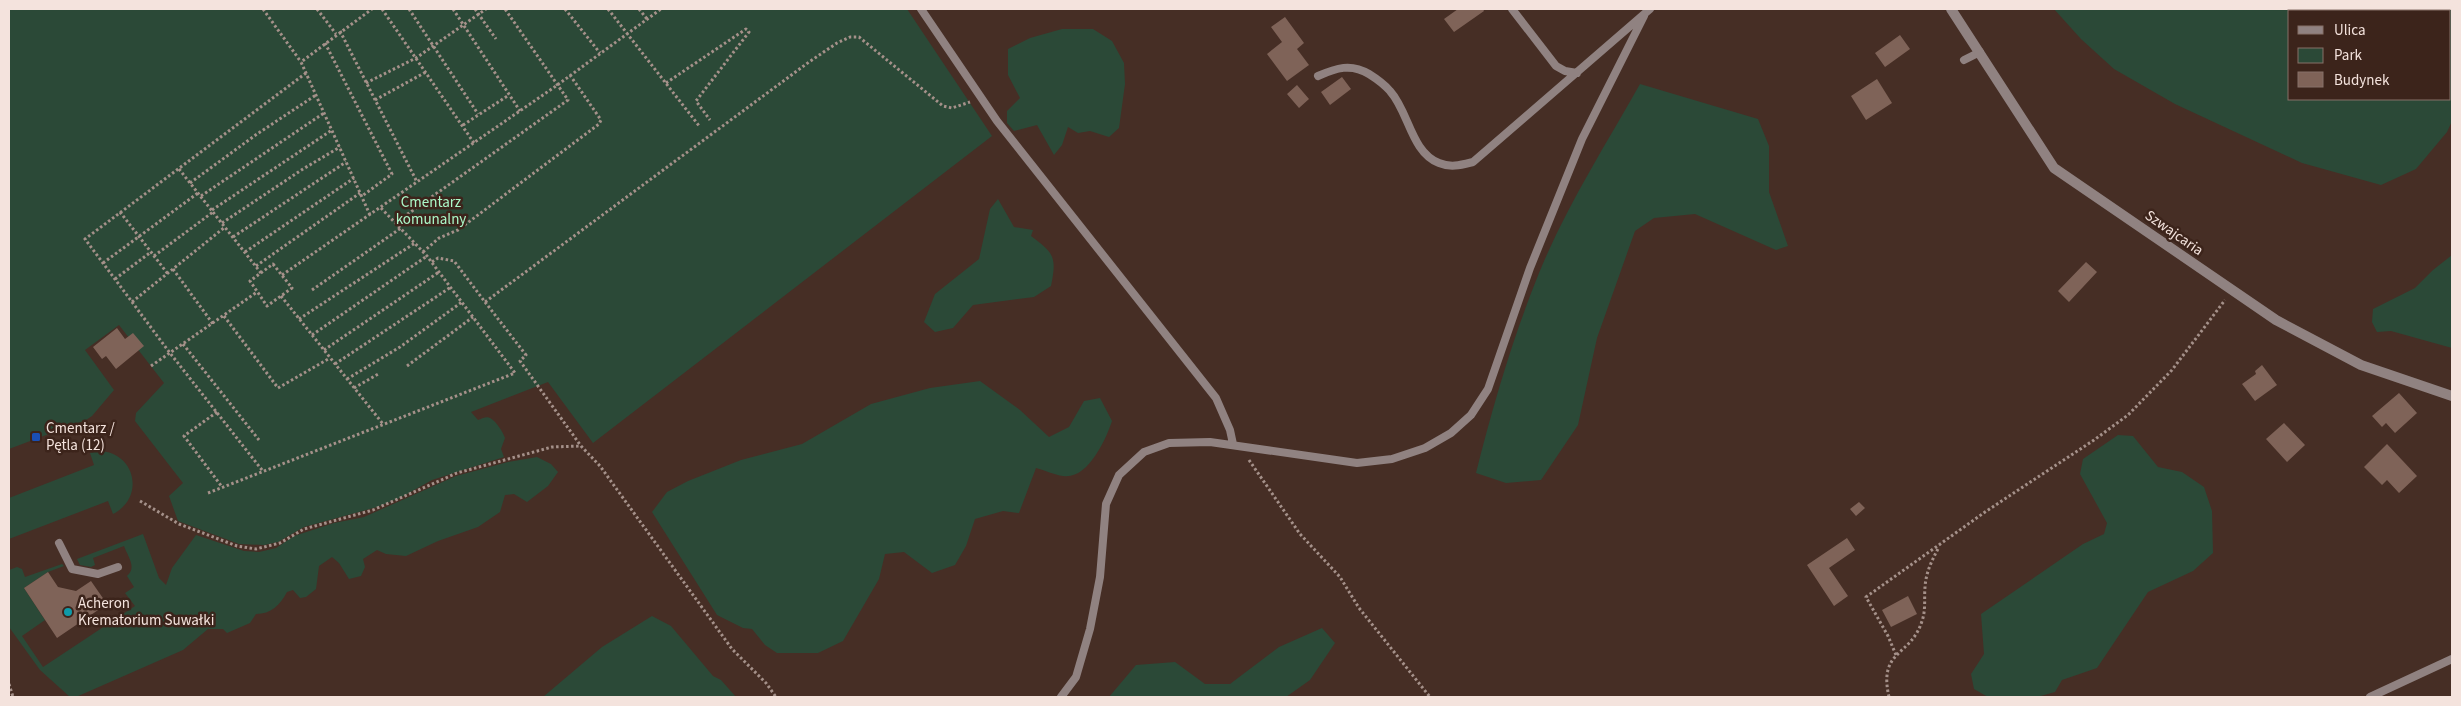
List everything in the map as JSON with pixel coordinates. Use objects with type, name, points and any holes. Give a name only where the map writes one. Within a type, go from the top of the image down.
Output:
[{"type":"street","name":"Szwajcaria","points":[[1951,9],[2054,168],[2232,292],[2292,330],[2361,365],[2452,396]]},
{"type":"lane","points":[[921,9],[981,98],[1216,398],[1230,430],[1233,444]]},
{"type":"lane","points":[[1512,9],[1556,66],[1565,71],[1577,73]]},
{"type":"lane","points":[[1639,9],[1644,16]]},
{"type":"lane","points":[[1318,76],[1336,68],[1352,67],[1376,78],[1391,92],[1425,153],[1439,163],[1454,167],[1473,162],[1650,9]]},
{"type":"lane","points":[[1061,697],[1076,677],[1090,629],[1100,577],[1106,504],[1119,475],[1144,452],[1170,443],[1210,442],[1357,463],[1392,460],[1425,448],[1451,433],[1470,415],[1488,389],[1530,268],[1582,139],[1644,16]]},
{"type":"lane","points":[[1964,60],[1980,52]]},
{"type":"lane","points":[[59,543],[72,569],[98,574],[118,567]]},
{"type":"lane","points":[[2370,697],[2452,659]]},
{"type":"path","points":[[263,9],[301,62],[370,214]]},
{"type":"path","points":[[317,9],[336,34]]},
{"type":"path","points":[[301,62],[340,31],[372,9]]},
{"type":"path","points":[[382,9],[474,142]]},
{"type":"path","points":[[409,9],[478,114]]},
{"type":"path","points":[[453,9],[520,111]]},
{"type":"path","points":[[475,9],[496,39]]},
{"type":"path","points":[[366,83],[416,58],[486,9]]},
{"type":"path","points":[[395,223],[568,100],[556,86],[505,9]]},
{"type":"path","points":[[564,9],[600,53]]},
{"type":"path","points":[[608,9],[700,127]]},
{"type":"path","points":[[639,9],[647,19]]},
{"type":"path","points":[[282,275],[556,86],[661,9]]},
{"type":"path","points":[[666,83],[746,29],[749,32],[696,101],[710,120]]},
{"type":"path","points":[[340,31],[417,182]]},
{"type":"path","points":[[485,302],[837,42],[850,37],[859,37],[944,106],[952,108],[981,98]]},
{"type":"path","points":[[256,266],[392,174],[325,43]]},
{"type":"path","points":[[375,100],[426,72]]},
{"type":"path","points":[[262,470],[170,353],[85,239],[306,73]]},
{"type":"path","points":[[423,252],[439,238],[458,230],[599,124],[601,120],[570,76]]},
{"type":"path","points":[[462,125],[509,95]]},
{"type":"path","points":[[190,183],[257,134],[316,96]]},
{"type":"path","points":[[103,263],[199,194],[324,113]]},
{"type":"path","points":[[154,256],[213,211],[332,130]]},
{"type":"path","points":[[132,302],[168,274],[224,225],[302,169],[340,147]]},
{"type":"path","points":[[233,237],[346,162]]},
{"type":"path","points":[[179,169],[261,272]]},
{"type":"path","points":[[245,252],[354,178]]},
{"type":"path","points":[[208,493],[262,470],[515,373],[432,262],[380,208]]},
{"type":"path","points":[[120,212],[168,274]]},
{"type":"path","points":[[312,290],[401,228]]},
{"type":"path","points":[[299,319],[415,243]]},
{"type":"path","points":[[115,279],[151,252]]},
{"type":"path","points":[[312,335],[427,256]]},
{"type":"path","points":[[432,262],[438,258],[454,261],[526,355],[520,361],[581,446],[600,466],[732,649],[766,683],[776,697]]},
{"type":"path","points":[[273,264],[282,275],[292,288],[267,306],[250,281],[273,264]]},
{"type":"path","points":[[173,269],[213,324]]},
{"type":"path","points":[[324,350],[440,272]]},
{"type":"path","points":[[335,364],[451,287]]},
{"type":"path","points":[[151,366],[258,292]]},
{"type":"path","points":[[1896,655],[1888,636],[1866,597],[1984,512],[2094,440],[2128,415],[2172,370],[2232,292]]},
{"type":"path","points":[[281,296],[383,424]]},
{"type":"path","points":[[347,379],[400,347],[462,302]]},
{"type":"path","points":[[224,316],[278,388],[330,358]]},
{"type":"path","points":[[407,366],[473,317]]},
{"type":"path","points":[[183,344],[259,440]]},
{"type":"path","points":[[354,388],[380,373]]},
{"type":"path","points":[[217,412],[184,436],[222,487]]},
{"type":"path","points":[[1233,444],[1252,462],[1300,534],[1340,577],[1359,608],[1430,697]]},
{"type":"path","points":[[140,501],[179,524],[237,546],[256,549],[280,543],[304,529],[373,510],[457,473],[552,447],[581,446]]},
{"type":"path","points":[[1889,697],[1886,673],[1888,664],[1916,635],[1922,621],[1929,565],[1940,544]]},
{"type":"path","points":[[9,684],[13,697]]},
{"type":"green space","name":"Cmentarz komunalny","points":[[9,9],[907,9],[992,136],[593,443],[548,382],[471,412],[478,420],[489,417],[499,427],[505,438],[501,449],[504,457],[432,480],[400,498],[377,507],[304,527],[278,542],[264,545],[239,544],[178,521],[169,496],[183,483],[135,421],[136,413],[164,383],[119,325],[85,350],[114,390],[92,416],[86,420],[9,449]]},
{"type":"green space","points":[[2054,9],[2452,9],[2452,121],[2447,132],[2416,169],[2381,185],[2302,163],[2175,104],[2114,69],[2081,39]]},
{"type":"green space","points":[[1062,29],[1093,29],[1112,41],[1124,63],[1125,84],[1119,128],[1109,137],[1090,131],[1078,133],[1068,127],[1062,145],[1054,155],[1037,125],[1014,131],[1007,123],[1007,111],[1020,98],[1008,75],[1008,49],[1030,38]]},
{"type":"green space","points":[[1640,84],[1758,119],[1769,146],[1769,192],[1788,246],[1776,250],[1695,214],[1654,218],[1635,231],[1597,338],[1578,425],[1541,480],[1506,483],[1476,473],[1504,372],[1539,273],[1561,224]]},
{"type":"green space","points":[[998,199],[1014,227],[1033,230],[1031,236],[1045,247],[1052,256],[1054,268],[1051,286],[1034,297],[973,305],[953,328],[935,332],[924,322],[935,294],[979,259],[990,209]]},
{"type":"green space","points":[[2452,255],[2452,348],[2391,331],[2377,332],[2372,322],[2373,309],[2415,288]]},
{"type":"green space","points":[[980,381],[1020,410],[1049,437],[1069,427],[1084,401],[1100,398],[1112,421],[1095,457],[1080,472],[1072,476],[1063,476],[1036,468],[1019,513],[1003,511],[975,519],[966,546],[955,565],[932,573],[904,552],[885,554],[879,579],[843,641],[818,653],[777,653],[765,645],[752,629],[743,628],[717,615],[652,512],[667,492],[688,481],[741,460],[802,444],[871,404],[930,388]]},
{"type":"green space","points":[[2118,435],[2133,436],[2158,467],[2182,472],[2204,487],[2212,511],[2213,553],[2193,571],[2148,592],[2097,668],[2062,680],[2055,692],[2037,697],[1988,697],[1974,689],[1971,674],[1984,654],[1981,614],[2083,544],[2104,534],[2107,523],[2080,474],[2083,459]]},
{"type":"green space","points":[[98,451],[111,453],[121,458],[128,466],[132,476],[133,487],[130,497],[123,506],[113,514],[108,501],[9,539],[9,498],[94,465],[90,453]]},
{"type":"green space","points":[[537,457],[551,464],[558,472],[548,486],[527,502],[514,494],[505,495],[500,512],[478,527],[438,541],[406,556],[386,554],[377,550],[363,559],[365,567],[361,576],[349,579],[339,563],[332,557],[319,566],[316,589],[306,597],[300,598],[293,590],[287,592],[274,608],[261,614],[256,614],[250,623],[227,633],[223,629],[208,629],[183,650],[76,697],[70,697],[40,670],[9,627],[9,570],[17,567],[22,569],[25,577],[62,564],[64,566],[48,572],[24,588],[45,620],[22,636],[43,667],[135,606],[125,593],[134,587],[127,576],[132,565],[124,546],[93,558],[95,565],[91,567],[80,565],[77,559],[143,534],[159,578],[166,585],[172,568],[196,535],[244,551],[259,552],[276,548],[294,536],[334,523],[364,517],[456,476],[508,462]]},
{"type":"green space","points":[[652,616],[671,626],[713,676],[721,680],[736,697],[543,697],[602,647]]},
{"type":"green space","points":[[1322,628],[1335,643],[1310,680],[1286,697],[1109,697],[1136,665],[1175,662],[1205,684],[1230,684],[1279,647]]},
{"type":"building","points":[[1458,9],[1483,9],[1484,11],[1454,32],[1444,19]]},
{"type":"building","points":[[1285,17],[1304,43],[1297,49],[1309,65],[1287,81],[1267,54],[1282,42],[1271,27]]},
{"type":"building","points":[[1900,35],[1910,49],[1885,67],[1875,53]]},
{"type":"building","points":[[1342,77],[1351,89],[1330,105],[1321,92]]},
{"type":"building","points":[[1877,79],[1892,103],[1866,120],[1851,96]]},
{"type":"building","points":[[1297,85],[1309,99],[1299,108],[1287,94]]},
{"type":"building","points":[[2086,262],[2097,272],[2069,302],[2058,291]]},
{"type":"building","points":[[117,328],[125,339],[133,333],[144,346],[116,369],[106,356],[102,359],[93,347]]},
{"type":"building","points":[[2262,365],[2277,385],[2255,401],[2242,384],[2256,374],[2255,371]]},
{"type":"building","points":[[2399,393],[2417,413],[2395,433],[2386,423],[2382,427],[2372,416]]},
{"type":"building","points":[[2284,423],[2305,445],[2287,462],[2266,439]]},
{"type":"building","points":[[2387,444],[2417,476],[2399,493],[2387,480],[2382,485],[2364,467]]},
{"type":"building","points":[[1859,502],[1865,508],[1856,516],[1850,509]]},
{"type":"building","points":[[1847,538],[1855,550],[1829,568],[1848,596],[1834,606],[1807,565]]},
{"type":"building","name":"Acheron Krematorium Suwałki","points":[[48,572],[58,587],[76,591],[91,581],[107,604],[57,638],[24,588]]},
{"type":"building","points":[[1908,596],[1917,614],[1891,627],[1882,610]]},
{"type":"place","name":"Cmentarz / Pętla (12)","points":[[36,437]]},
{"type":"place","name":"Acheron Krematorium Suwałki","points":[[68,612]]}]
